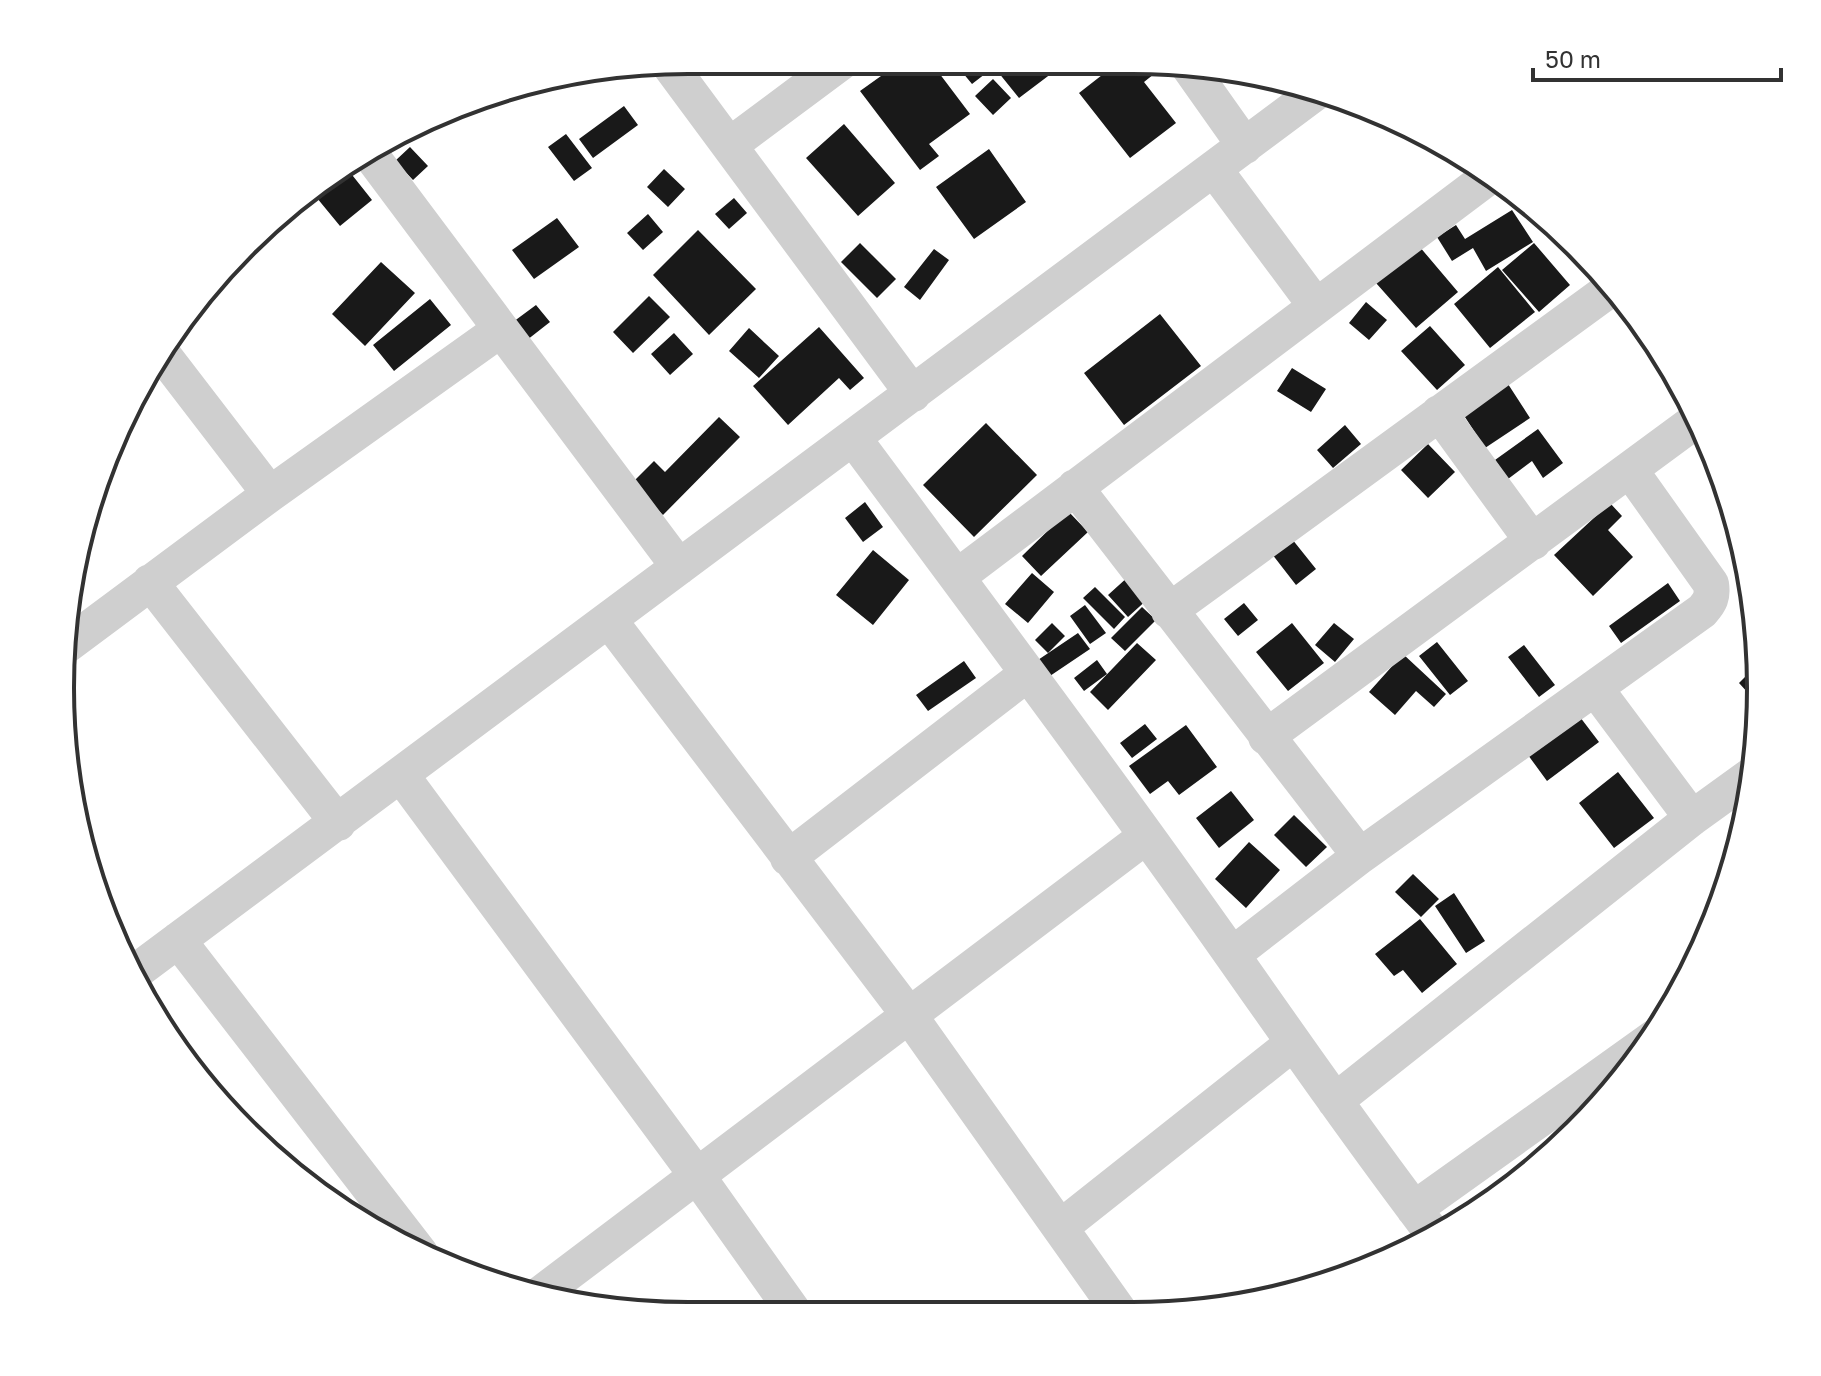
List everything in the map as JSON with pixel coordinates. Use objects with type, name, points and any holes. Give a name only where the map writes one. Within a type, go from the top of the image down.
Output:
[{"type":"street","points":[[677,74],[913,394]]},
{"type":"street","points":[[730,145],[825,74]]},
{"type":"street","points":[[1196,77],[1245,146]]},
{"type":"street","points":[[141,968],[1306,100]]},
{"type":"street","points":[[374,160],[679,567]]},
{"type":"street","points":[[1214,169],[1316,306]]},
{"type":"street","points":[[957,577],[1481,182]]},
{"type":"street","points":[[1169,611],[1604,294]]},
{"type":"street","points":[[76,638],[270,494],[500,330]]},
{"type":"street","points":[[168,361],[270,494]]},
{"type":"street","points":[[1439,413],[1533,542]]},
{"type":"street","points":[[1266,737],[1688,426]]},
{"type":"street","points":[[854,439],[1232,955],[1292,1044],[1423,1222],[1613,1070]]},
{"type":"street","points":[[1232,955],[1360,856],[1702,611],[1713,595],[1711,584],[1630,470]]},
{"type":"street","points":[[1075,487],[1360,856]]},
{"type":"street","points":[[150,582],[338,823]]},
{"type":"street","points":[[609,620],[909,1015],[1113,1302]]},
{"type":"street","points":[[788,858],[1027,674]]},
{"type":"street","points":[[1595,688],[1692,818]]},
{"type":"street","points":[[401,775],[787,1302]]},
{"type":"street","points":[[1335,1101],[1739,784]]},
{"type":"street","points":[[551,1286],[1145,837]]},
{"type":"street","points":[[178,940],[404,1233]]},
{"type":"street","points":[[1061,1227],[1292,1044]]},
{"type":"building","points":[[884,74],[940,74],[970,114],[929,144],[939,156],[920,170],[860,91]]},
{"type":"building","points":[[964,74],[985,74],[972,84]]},
{"type":"building","points":[[1000,74],[1051,74],[1019,98]]},
{"type":"building","points":[[1103,74],[1153,75],[1144,82],[1176,123],[1130,158],[1079,93]]},
{"type":"building","points":[[993,79],[1011,98],[993,115],[975,96]]},
{"type":"building","points":[[624,106],[638,125],[593,158],[579,139]]},
{"type":"building","points":[[844,124],[895,183],[858,216],[806,158]]},
{"type":"building","points":[[566,134],[592,168],[574,181],[548,147]]},
{"type":"building","points":[[410,147],[428,166],[413,180],[395,161]]},
{"type":"building","points":[[989,149],[1026,202],[974,239],[936,187]]},
{"type":"building","points":[[664,169],[685,189],[668,207],[647,187]]},
{"type":"building","points":[[352,174],[372,200],[340,226],[317,199]]},
{"type":"building","points":[[734,198],[747,213],[729,229],[715,214]]},
{"type":"building","points":[[1512,210],[1533,242],[1486,271],[1473,248],[1452,261],[1437,237],[1456,225],[1465,239]]},
{"type":"building","points":[[648,214],[663,232],[643,250],[627,233]]},
{"type":"building","points":[[557,218],[579,247],[534,279],[512,250]]},
{"type":"building","points":[[698,230],[756,289],[709,335],[653,275]]},
{"type":"building","points":[[860,243],[896,279],[877,298],[841,262]]},
{"type":"building","points":[[1534,243],[1570,285],[1539,312],[1502,270]]},
{"type":"building","points":[[1419,246],[1458,292],[1416,328],[1376,283]]},
{"type":"building","points":[[934,249],[949,260],[920,300],[904,287]]},
{"type":"building","points":[[381,262],[415,293],[365,346],[332,314]]},
{"type":"building","points":[[1498,267],[1535,312],[1490,348],[1454,304]]},
{"type":"building","points":[[649,296],[670,317],[633,353],[613,332]]},
{"type":"building","points":[[430,299],[451,325],[394,371],[373,345]]},
{"type":"building","points":[[1366,302],[1387,320],[1369,340],[1349,323]]},
{"type":"building","points":[[536,305],[550,322],[527,340],[513,322]]},
{"type":"building","points":[[1160,314],[1201,366],[1124,425],[1084,373]]},
{"type":"building","points":[[1430,326],[1465,365],[1437,390],[1401,351]]},
{"type":"building","points":[[819,327],[864,378],[850,390],[839,378],[788,425],[753,386]]},
{"type":"building","points":[[749,328],[779,356],[759,378],[729,351]]},
{"type":"building","points":[[674,333],[693,354],[670,375],[651,354]]},
{"type":"building","points":[[1292,368],[1326,389],[1311,412],[1277,391]]},
{"type":"building","points":[[1508,384],[1530,418],[1485,448],[1463,414]]},
{"type":"building","points":[[719,417],[740,437],[663,515],[631,484],[654,461],[665,472]]},
{"type":"building","points":[[986,423],[1037,475],[974,537],[923,485]]},
{"type":"building","points":[[1345,425],[1361,444],[1333,468],[1317,450]]},
{"type":"building","points":[[1538,429],[1563,463],[1543,478],[1532,461],[1508,479],[1495,460]]},
{"type":"building","points":[[1428,444],[1455,472],[1428,498],[1401,470]]},
{"type":"building","points":[[865,502],[883,527],[863,542],[845,518]]},
{"type":"building","points":[[1610,503],[1622,516],[1608,530],[1633,557],[1593,596],[1554,555]]},
{"type":"building","points":[[1068,511],[1088,532],[1041,576],[1022,556]]},
{"type":"building","points":[[1292,539],[1316,569],[1296,585],[1272,554]]},
{"type":"building","points":[[873,550],[909,580],[873,625],[836,595]]},
{"type":"building","points":[[1032,573],[1054,592],[1028,623],[1005,604]]},
{"type":"building","points":[[1129,576],[1150,597],[1128,617],[1108,595]]},
{"type":"building","points":[[1668,583],[1680,601],[1621,643],[1609,626]]},
{"type":"building","points":[[1095,587],[1125,617],[1114,629],[1083,598]]},
{"type":"building","points":[[1244,603],[1258,620],[1238,636],[1224,619]]},
{"type":"building","points":[[1085,605],[1106,633],[1090,644],[1070,616]]},
{"type":"building","points":[[1142,607],[1156,620],[1125,651],[1111,638]]},
{"type":"building","points":[[1052,623],[1065,636],[1048,653],[1035,640]]},
{"type":"building","points":[[1292,623],[1324,663],[1288,691],[1256,652]]},
{"type":"building","points":[[1334,623],[1354,639],[1335,662],[1315,645]]},
{"type":"building","points":[[1078,633],[1090,649],[1044,680],[1032,664]]},
{"type":"building","points":[[1437,642],[1468,681],[1450,695],[1419,656]]},
{"type":"building","points":[[1137,643],[1156,660],[1108,710],[1090,692]]},
{"type":"building","points":[[1524,645],[1555,685],[1539,697],[1508,657]]},
{"type":"building","points":[[1403,654],[1446,694],[1434,707],[1416,691],[1395,715],[1369,692]]},
{"type":"building","points":[[1097,660],[1107,674],[1084,691],[1074,678]]},
{"type":"building","points":[[964,661],[976,678],[928,711],[916,695]]},
{"type":"building","points":[[1747,675],[1747,692],[1739,683]]},
{"type":"building","points":[[1580,717],[1599,742],[1547,781],[1528,755]]},
{"type":"building","points":[[1145,724],[1157,739],[1132,758],[1120,743]]},
{"type":"building","points":[[1186,725],[1217,767],[1179,795],[1168,781],[1150,794],[1129,766]]},
{"type":"building","points":[[1618,772],[1654,818],[1614,848],[1579,803]]},
{"type":"building","points":[[1231,791],[1254,820],[1219,848],[1196,818]]},
{"type":"building","points":[[1294,815],[1327,847],[1306,867],[1274,835]]},
{"type":"building","points":[[1249,842],[1280,870],[1246,908],[1215,879]]},
{"type":"building","points":[[1413,874],[1439,899],[1421,917],[1395,892]]},
{"type":"building","points":[[1454,893],[1485,941],[1466,953],[1435,906]]},
{"type":"building","points":[[1420,919],[1457,964],[1422,993],[1403,970],[1394,976],[1375,954]]}]
